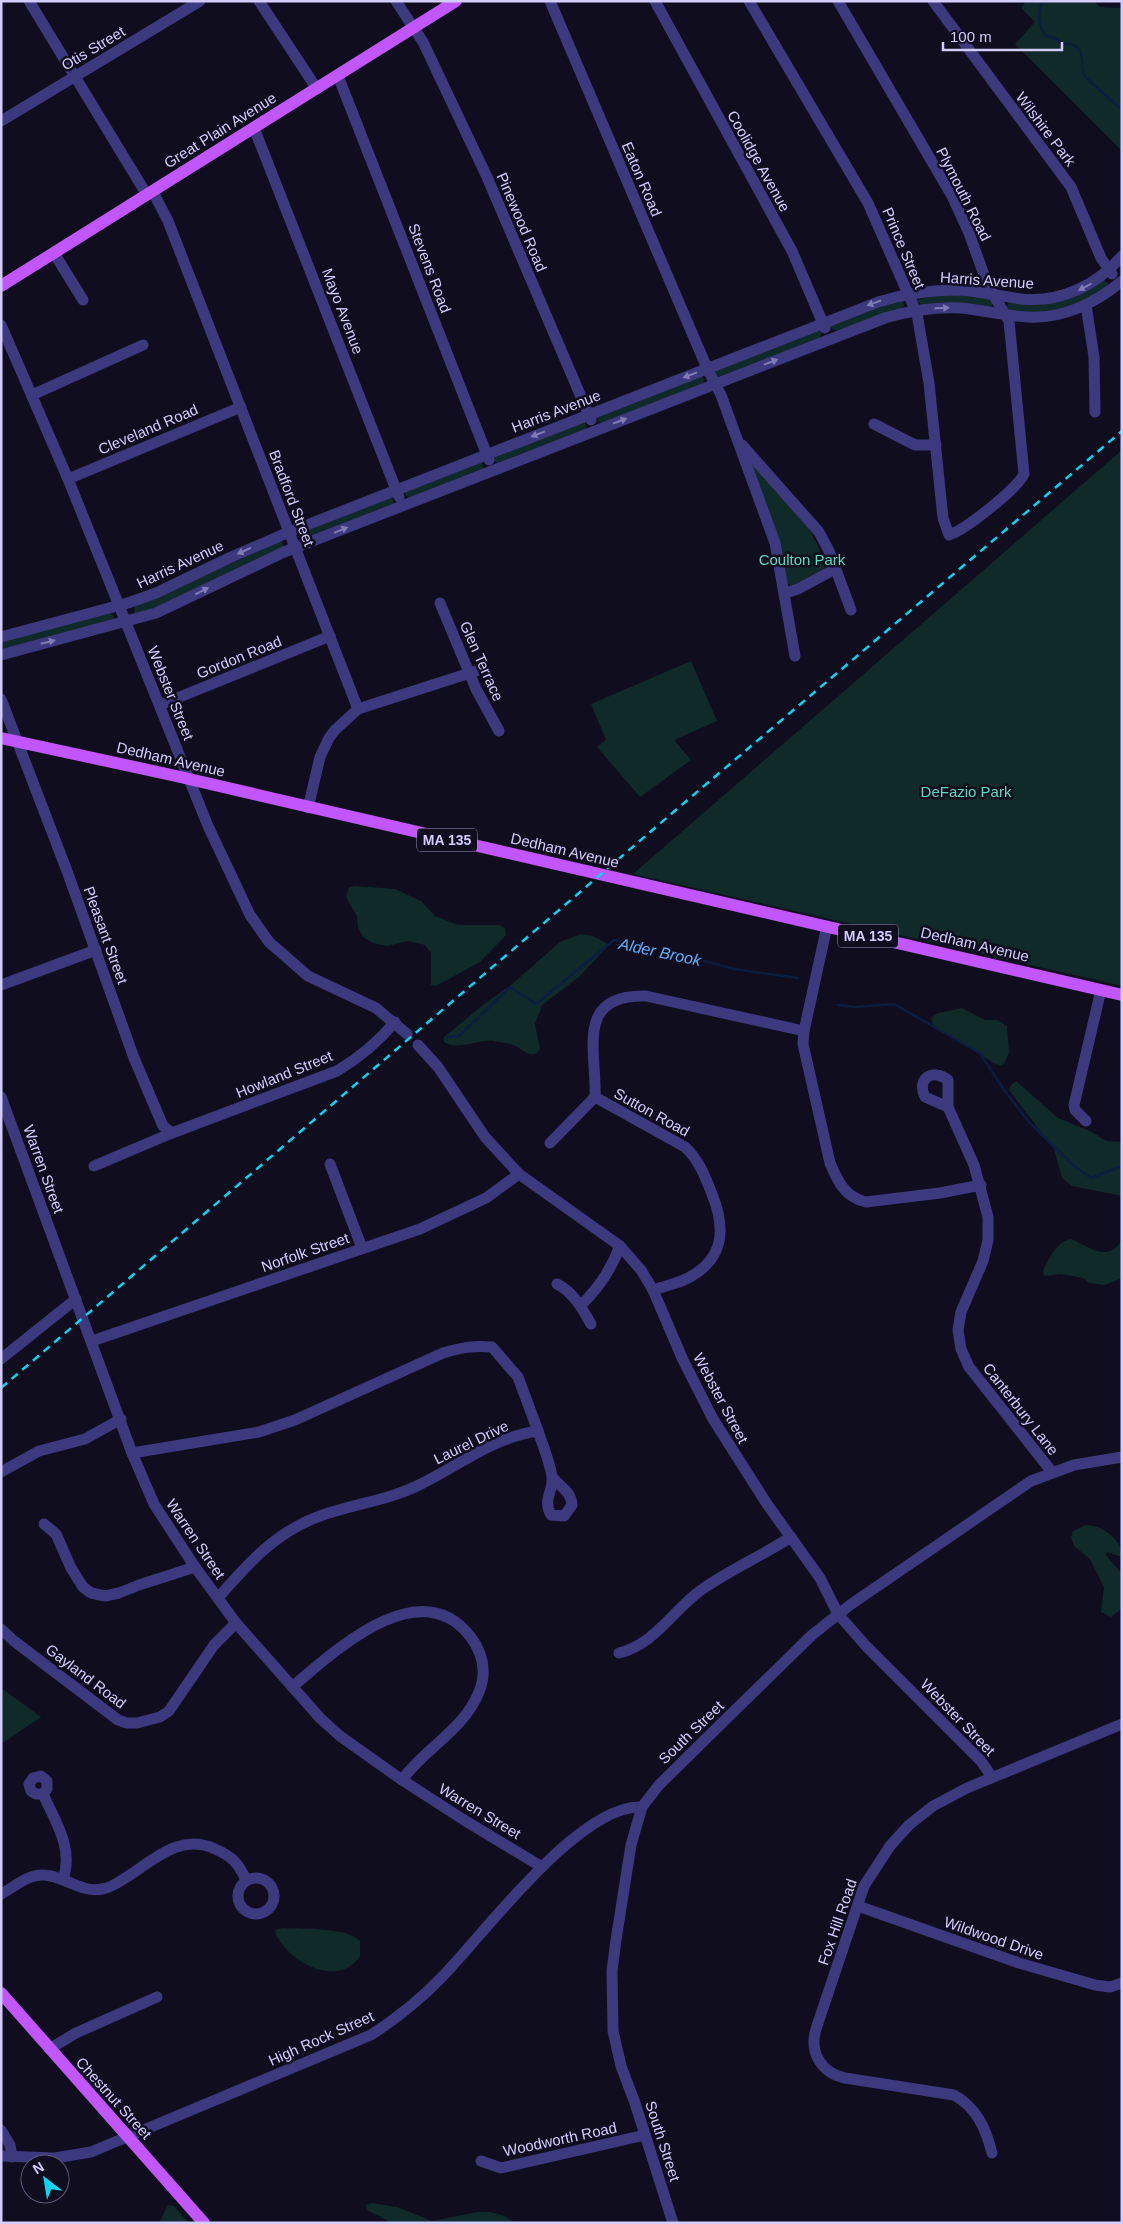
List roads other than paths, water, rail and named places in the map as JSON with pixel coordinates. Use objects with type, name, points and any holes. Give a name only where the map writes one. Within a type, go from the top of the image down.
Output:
[{"type":"main road","name":"Great Plain Avenue","points":[[1,286],[456,1]]},
{"type":"main road","name":"Dedham Avenue","points":[[1,738],[1122,995]]},
{"type":"main road","name":"Chestnut Street","points":[[1,1994],[204,2223]]},
{"type":"street","name":"Bradford Street","points":[[28,1],[168,221],[358,709]]},
{"type":"street","name":"Otis Street","points":[[1,121],[200,1]]},
{"type":"street","points":[[259,1],[317,89]]},
{"type":"street","name":"Pinewood Road","points":[[396,1],[423,42],[486,177],[596,430]]},
{"type":"street","name":"Eaton Road","points":[[550,1],[707,368]]},
{"type":"street","name":"Coolidge Avenue","points":[[655,1],[792,251],[830,339]]},
{"type":"street","name":"Prince Street","points":[[750,1],[868,203],[915,310],[927,365],[943,518],[949,535]]},
{"type":"street","name":"Plymouth Road","points":[[838,1],[952,196],[970,232],[987,283],[1006,314],[1010,325],[1024,474],[1011,489],[964,528],[949,535]]},
{"type":"street","name":"Wilshire Park","points":[[933,1],[1071,187],[1099,254],[1108,270],[1120,282]]},
{"type":"street","name":"Stevens Road","points":[[338,76],[493,471]]},
{"type":"street","name":"Mayo Avenue","points":[[254,128],[403,505]]},
{"type":"street","points":[[54,253],[83,300]]},
{"type":"street","name":"Harris Avenue","points":[[1,637],[119,605],[164,590],[229,558],[289,532],[870,304],[908,294],[956,290],[1032,299],[1063,296],[1090,284],[1122,256]]},
{"type":"street","name":"Harris Avenue","points":[[1,655],[126,622],[163,610],[238,573],[295,548],[885,318],[915,310],[958,308],[1034,318],[1051,316],[1086,305],[1107,293],[1120,282]]},
{"type":"street","points":[[1086,305],[1094,357],[1095,412]]},
{"type":"street","name":"Webster Street","points":[[1,325],[68,479],[238,894],[262,934],[286,958],[308,976],[376,1008],[407,1034]]},
{"type":"street","points":[[32,394],[143,345]]},
{"type":"street","points":[[707,368],[739,441],[775,543],[795,656]]},
{"type":"street","name":"Cleveland Road","points":[[68,479],[240,408]]},
{"type":"street","points":[[874,424],[915,445],[936,445]]},
{"type":"street","points":[[739,441],[811,522],[824,541],[851,610]]},
{"type":"street","points":[[785,593],[810,583],[835,569]]},
{"type":"street","name":"Glen Terrace","points":[[440,603],[499,731]]},
{"type":"street","name":"Gordon Road","points":[[160,705],[330,636]]},
{"type":"street","points":[[308,808],[320,757],[329,738],[358,709],[473,673]]},
{"type":"street","name":"Pleasant Street","points":[[1,699],[141,1073],[163,1126],[172,1133]]},
{"type":"street","points":[[827,926],[804,1031],[804,1050],[830,1163],[837,1180],[854,1200],[872,1202],[981,1185]]},
{"type":"street","points":[[1,985],[96,950]]},
{"type":"street","points":[[1086,1121],[1075,1110],[1074,1105],[1101,990]]},
{"type":"street","name":"Sutton Road","points":[[653,1290],[686,1279],[704,1266],[715,1254],[720,1243],[721,1232],[718,1210],[694,1155],[685,1147],[595,1098],[596,1077],[592,1047],[596,1021],[606,1007],[622,998],[646,996],[804,1031]]},
{"type":"street","name":"Howland Street","points":[[94,1166],[172,1133],[337,1071],[352,1062],[374,1044],[394,1022]]},
{"type":"street","name":"Webster Street","points":[[418,1045],[438,1067],[485,1137],[519,1174],[620,1246],[641,1270],[653,1290],[681,1354],[713,1419],[744,1470],[820,1578],[838,1614],[866,1646],[981,1761],[992,1777]]},
{"type":"street","name":"Warren Street","points":[[1,1097],[132,1453],[154,1504],[195,1566],[236,1623],[330,1728],[402,1780],[542,1867]]},
{"type":"street","points":[[550,1143],[595,1098]]},
{"type":"street","name":"Canterbury Lane","points":[[948,1108],[981,1185],[988,1217],[988,1240],[983,1261],[961,1312],[958,1330],[961,1348],[969,1367],[1052,1472]]},
{"type":"street","points":[[330,1164],[362,1248]]},
{"type":"street","name":"Norfolk Street","points":[[92,1341],[420,1229],[463,1210],[498,1191],[519,1174]]},
{"type":"street","points":[[581,1305],[595,1292],[620,1246]]},
{"type":"street","points":[[557,1284],[568,1291],[581,1305],[591,1324]]},
{"type":"street","points":[[1,1359],[76,1299]]},
{"type":"street","points":[[132,1453],[259,1432],[295,1420],[443,1353],[476,1345],[492,1348],[518,1377],[538,1431],[552,1478]]},
{"type":"street","points":[[1,1472],[39,1451],[85,1439],[121,1419]]},
{"type":"street","name":"Laurel Drive","points":[[218,1598],[262,1549],[289,1530],[319,1516],[406,1491],[421,1485],[486,1448],[518,1434],[538,1431]]},
{"type":"street","name":"South Street","points":[[673,2223],[618,2054],[613,2031],[612,1971],[616,1940],[631,1845],[642,1807],[667,1777],[812,1635],[838,1614],[1031,1481],[1074,1465],[1122,1457]]},
{"type":"street","points":[[44,1524],[56,1534],[83,1587],[91,1593],[105,1596],[119,1594],[139,1585],[195,1566]]},
{"type":"street","points":[[619,1653],[633,1650],[647,1642],[704,1588],[791,1537]]},
{"type":"street","points":[[292,1687],[352,1639],[389,1619],[409,1614],[433,1612],[444,1615],[461,1626],[477,1646],[482,1658],[484,1676],[479,1692],[468,1714],[412,1766],[402,1780]]},
{"type":"street","name":"Gayland Road","points":[[1,1629],[103,1710],[127,1723],[160,1717],[169,1711],[214,1645],[236,1623]]},
{"type":"street","name":"Fox Hill Road","points":[[992,2153],[981,2121],[966,2104],[954,2096],[839,2077],[830,2072],[818,2060],[814,2045],[814,2034],[869,1876],[890,1846],[910,1825],[945,1799],[992,1777],[1122,1724]]},
{"type":"street","points":[[43,1794],[66,1849],[68,1861],[63,1879]]},
{"type":"street","name":"High Rock Street","points":[[7,2157],[45,2159],[77,2155],[128,2137],[351,2044],[380,2029],[406,2010],[440,1979],[542,1867],[592,1824],[622,1809],[642,1807]]},
{"type":"street","points":[[1,1894],[32,1877],[44,1875],[63,1879],[84,1888],[105,1889],[168,1850],[192,1843],[205,1844],[230,1856],[240,1866],[246,1880]]},
{"type":"street","name":"Wildwood Drive","points":[[858,1906],[1019,1963],[1085,1983],[1105,1987],[1122,1983]]},
{"type":"street","points":[[50,2049],[76,2033],[157,1997]]},
{"type":"street","points":[[1,2130],[10,2145],[7,2157]]},
{"type":"street","name":"Woodworth Road","points":[[481,2161],[501,2168],[645,2135]]},
{"type":"waterway","points":[[1043,1],[1039,19],[1045,35],[1058,40],[1061,44],[1070,44],[1077,47],[1080,50],[1085,77],[1122,110]]},
{"type":"waterway","name":"Alder Brook","points":[[447,1037],[459,1036],[510,987],[536,1004],[614,940],[657,948],[734,969],[798,978]]},
{"type":"waterway","name":"Alder Brook","points":[[838,1005],[855,1007],[894,1004],[980,1053],[1004,1090],[1029,1122],[1074,1166],[1091,1178],[1122,1166]]},
{"type":"railway","points":[[1,1388],[1122,431]]},
{"type":"park label","name":"Coulton Park","points":[[802,559]]},
{"type":"park label","name":"DeFazio Park","points":[[966,791]]}]
